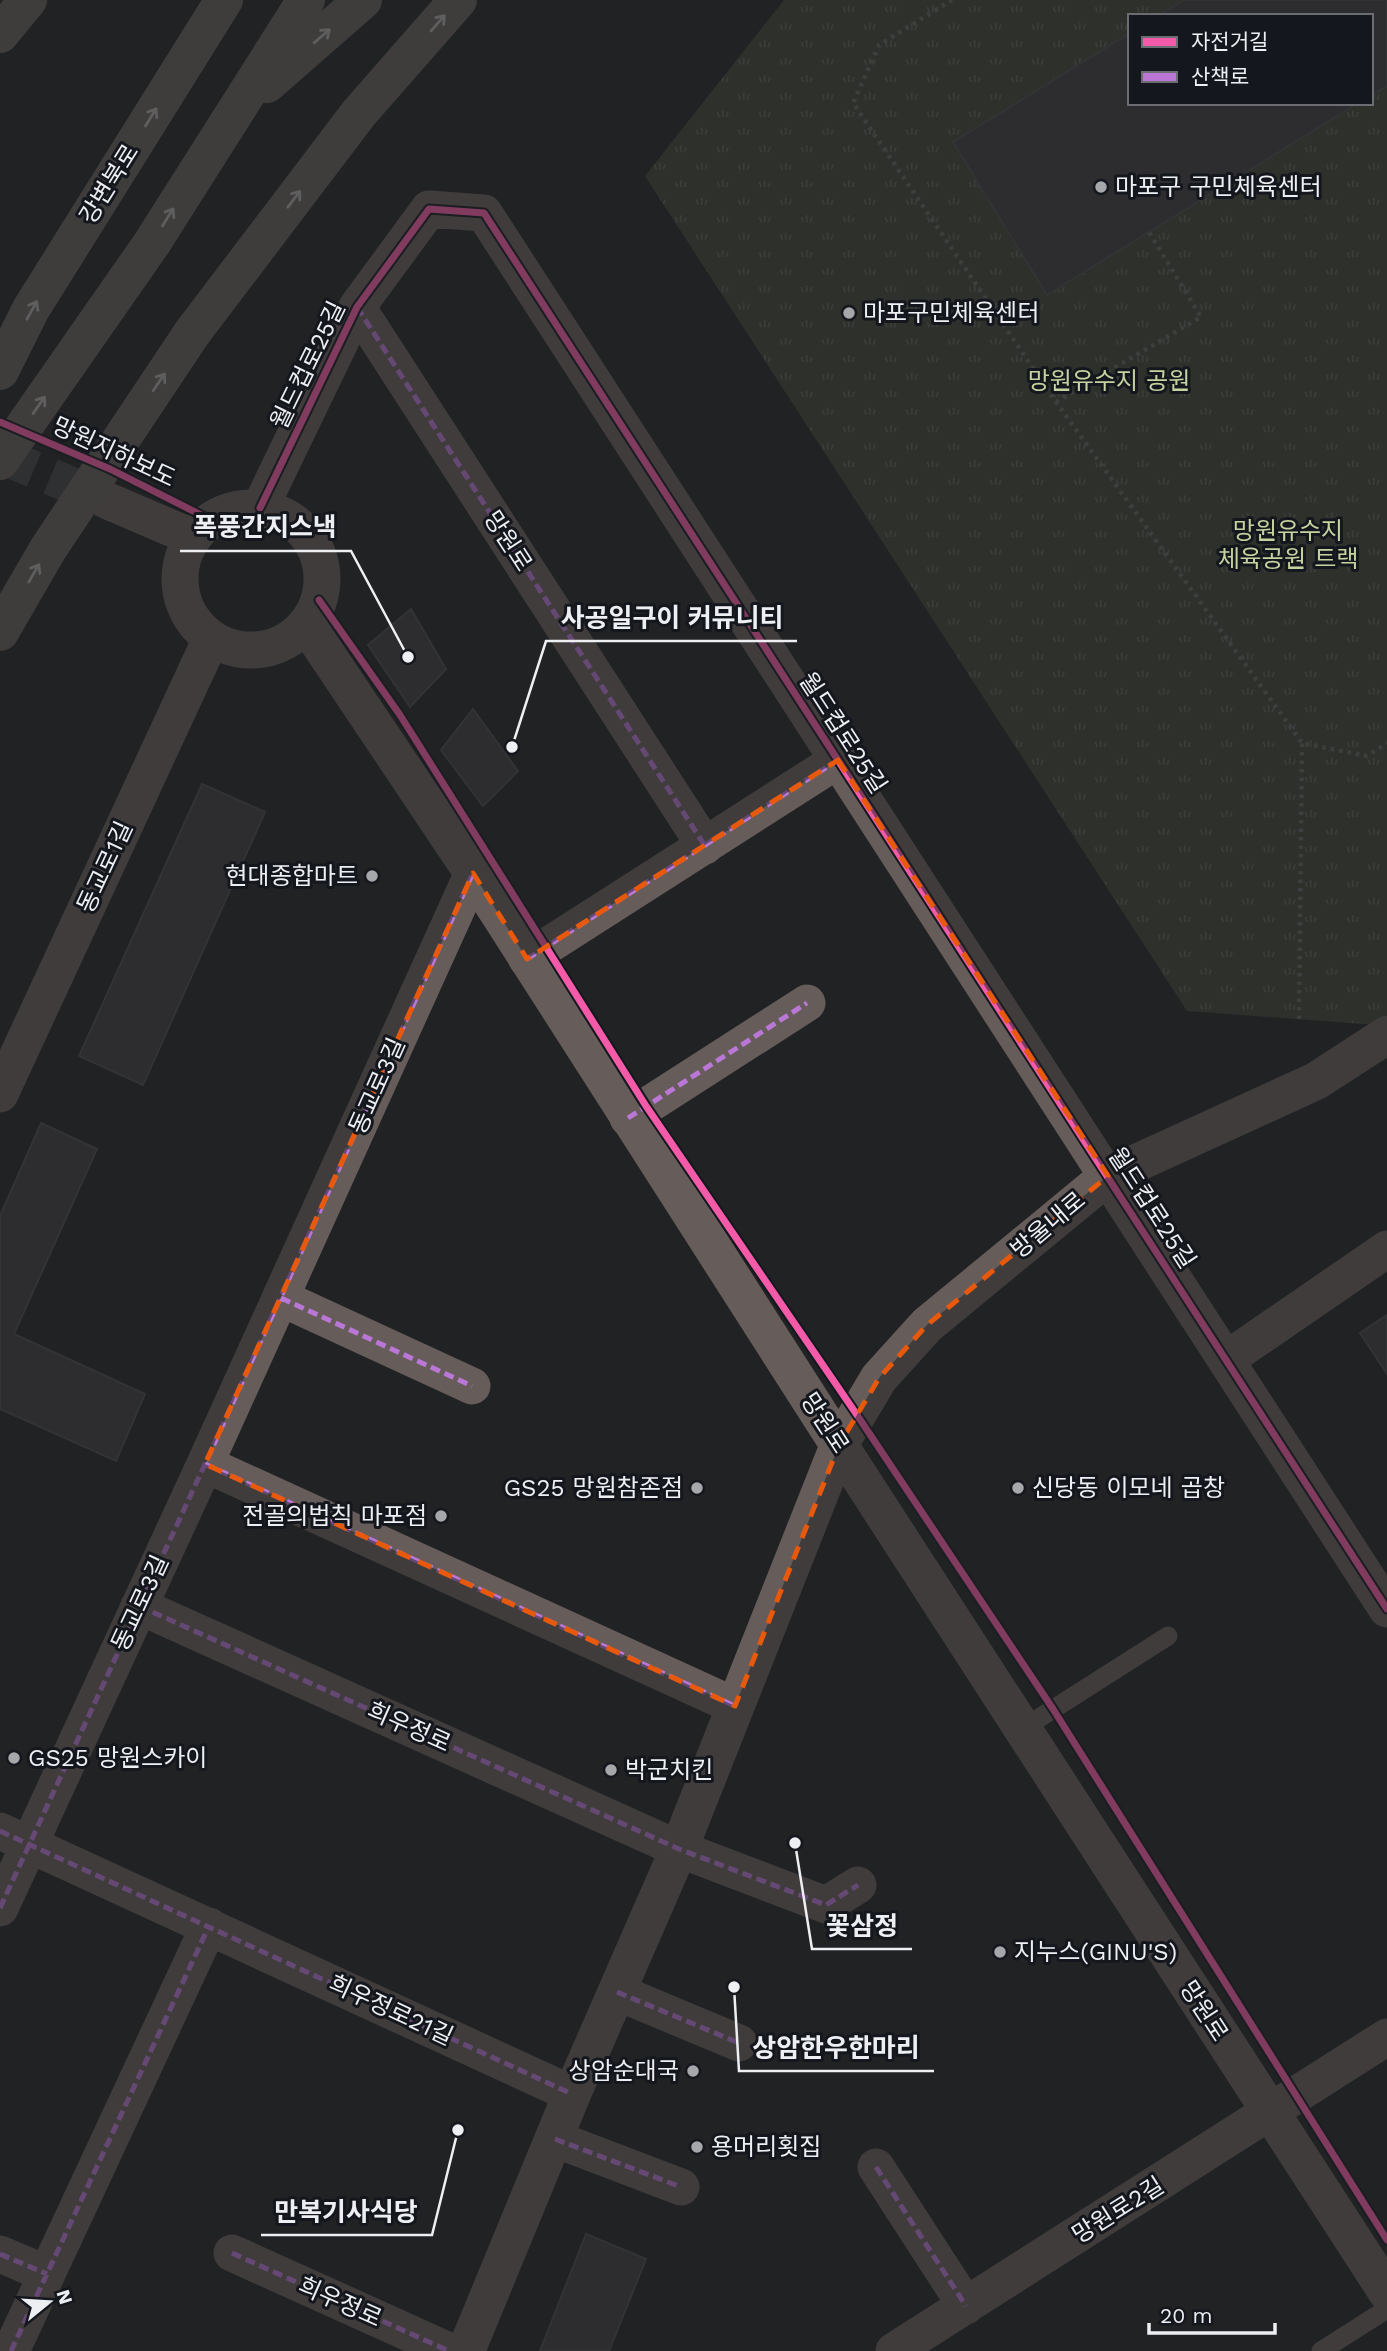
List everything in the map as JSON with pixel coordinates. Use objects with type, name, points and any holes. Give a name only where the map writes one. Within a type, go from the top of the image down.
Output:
[{"type":"highway","points":[[0,34],[28,0]]},
{"type":"highway","name":"강변북로","points":[[0,371],[32,309],[224,0]]},
{"type":"highway","points":[[0,461],[152,243],[306,0]]},
{"type":"highway","points":[[234,113],[363,0]]},
{"type":"highway","points":[[0,632],[48,549],[192,333],[359,113],[458,0]]},
{"type":"street","name":"월드컵로25길","points":[[260,508],[357,307],[429,209],[484,213],[1387,1609]]},
{"type":"street","name":"망원로","points":[[357,307],[705,846]]},
{"type":"street","points":[[108,501],[192,537]]},
{"type":"street","points":[[260,508],[281,514],[299,526],[313,543],[321,564],[323,584],[318,606],[307,625],[291,639],[272,648],[251,651],[230,648],[211,639],[194,623],[183,603],[179,581],[183,558],[192,537],[206,523],[222,513],[260,508]]},
{"type":"street","name":"망원로","points":[[307,625],[473,873],[839,1446],[1387,2292]]},
{"type":"street","name":"동교로1길","points":[[0,1094],[211,639]]},
{"type":"street","points":[[527,959],[838,760]]},
{"type":"street","name":"동교로3길","points":[[0,1908],[15,1838],[139,1605],[473,873]]},
{"type":"street","points":[[628,1118],[807,1003]]},
{"type":"street","name":"방울내로","points":[[839,1446],[879,1378],[928,1325],[1108,1176],[1316,1081],[1387,1035]]},
{"type":"street","points":[[1227,1359],[1387,1249]]},
{"type":"street","points":[[281,1298],[472,1386]]},
{"type":"street","points":[[466,2351],[572,2094],[679,1849],[839,1446]]},
{"type":"street","points":[[205,1464],[735,1706]]},
{"type":"street","name":"희우정로","points":[[139,1605],[679,1849],[826,1905],[858,1885]]},
{"type":"street","name":"희우정로21길","points":[[15,1838],[572,2094]]},
{"type":"street","points":[[11,2351],[209,1926]]},
{"type":"street","points":[[617,1992],[739,2043]]},
{"type":"street","name":"망원로2길","points":[[894,2351],[1387,2037]]},
{"type":"street","points":[[555,2140],[681,2187]]},
{"type":"street","points":[[876,2167],[966,2306]]},
{"type":"street","name":"희우정로","points":[[232,2253],[449,2351]]},
{"type":"street","points":[[0,2254],[47,2274]]},
{"type":"lane","points":[[1022,1729],[1168,1636]]},
{"type":"lane","points":[[1321,2351],[1387,2309]]},
{"type":"path","points":[[952,0],[879,44],[853,103],[1056,402],[1302,743],[1299,1019]]},
{"type":"path","points":[[1056,402],[1201,317],[1149,232]]},
{"type":"path","points":[[1302,743],[1367,756],[1387,743]]},
{"type":"highlighted area","points":[[838,760],[1108,1176],[927,1325],[879,1378],[839,1445],[735,1706],[205,1464],[473,873],[527,959]]},
{"type":"green space","name":"망원유수지 공원","points":[[784,0],[1387,0],[1387,1018],[1377,1025],[1187,1011],[645,176]]},
{"type":"building","points":[[1184,0],[1387,0],[1387,86],[1373,94],[1373,14],[1161,14]]},
{"type":"building","name":"마포구 구민체육센터","points":[[1128,34],[1128,105],[1355,105],[1047,295],[953,142]]},
{"type":"building","points":[[411,609],[446,669],[410,707],[368,645]]},
{"type":"building","points":[[473,709],[518,771],[483,806],[441,750]]},
{"type":"building","points":[[202,784],[265,812],[143,1085],[79,1056]]},
{"type":"building","points":[[41,1123],[97,1149],[14,1334],[145,1394],[116,1461],[0,1409],[0,1216]]},
{"type":"building","points":[[1387,1315],[1387,1374],[1360,1333]]},
{"type":"building","points":[[586,2234],[646,2259],[609,2351],[540,2351]]},
{"type":"tunnel","points":[[0,455],[108,501]]},
{"type":"marked path","points":[[357,307],[705,846]]},
{"type":"marked path","points":[[527,959],[838,760]]},
{"type":"marked path","points":[[0,1908],[473,873]]},
{"type":"marked path","points":[[628,1118],[807,1003]]},
{"type":"marked path","points":[[281,1298],[472,1386]]},
{"type":"marked path","points":[[205,1464],[735,1706]]},
{"type":"marked path","points":[[139,1606],[679,1849],[826,1905],[858,1885]]},
{"type":"marked path","points":[[0,1831],[572,2094]]},
{"type":"marked path","points":[[11,2351],[209,1926]]},
{"type":"marked path","points":[[617,1992],[739,2043]]},
{"type":"marked path","points":[[555,2139],[681,2187]]},
{"type":"marked path","points":[[876,2167],[966,2306]]},
{"type":"marked path","points":[[232,2253],[449,2351]]},
{"type":"marked path","points":[[0,2254],[47,2274]]},
{"type":"cycle path","points":[[260,508],[357,307],[429,209],[484,213],[1387,1609]]},
{"type":"cycle path","name":"망원지하보도","points":[[0,422],[110,469],[211,520]]},
{"type":"cycle path","points":[[319,600],[400,715],[646,1106],[1053,1709],[1387,2240]]},
{"type":"place","name":"마포구 구민체육센터","points":[[1101,187]]},
{"type":"place","name":"마포구민체육센터","points":[[849,313]]},
{"type":"place","name":"폭풍간지스낵","points":[[408,657]]},
{"type":"place","name":"사공일구이 커뮤니티","points":[[512,747]]},
{"type":"place","name":"현대종합마트","points":[[372,876]]},
{"type":"place","name":"GS25 망원참존점","points":[[697,1488]]},
{"type":"place","name":"신당동 이모네 곱창","points":[[1018,1488]]},
{"type":"place","name":"전골의법칙 마포점","points":[[441,1516]]},
{"type":"place","name":"GS25 망원스카이","points":[[14,1758]]},
{"type":"place","name":"박군치킨","points":[[611,1770]]},
{"type":"place","name":"꽃삼정","points":[[795,1843]]},
{"type":"place","name":"지누스(GINU'S)","points":[[1000,1952]]},
{"type":"place","name":"상암한우한마리","points":[[734,1987]]},
{"type":"place","name":"상암순대국","points":[[693,2071]]},
{"type":"place","name":"만복기사식당","points":[[458,2130]]},
{"type":"place","name":"용머리횟집","points":[[697,2147]]},
{"type":"park label","name":"망원유수지 체육공원 트랙","points":[[1288,545]]}]
